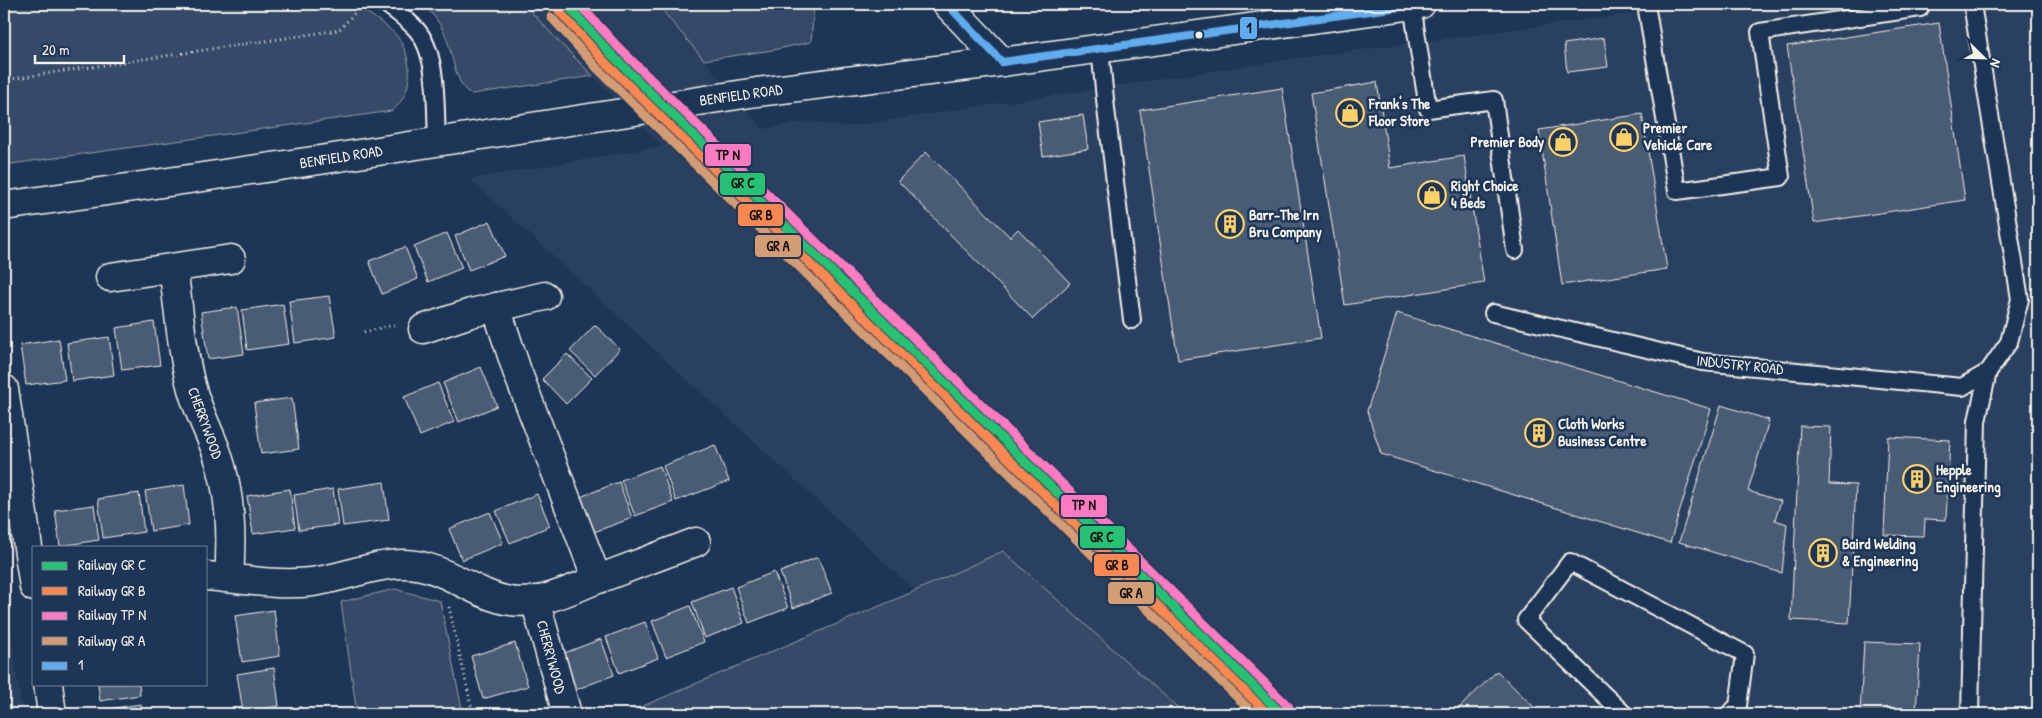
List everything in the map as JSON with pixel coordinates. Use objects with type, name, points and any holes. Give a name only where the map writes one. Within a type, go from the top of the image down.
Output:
[{"type":"street","points":[[947,4],[1002,62]]},
{"type":"street","name":"BENFIELD ROAD","points":[[4,206],[437,142],[757,92],[1100,49],[1416,4]]},
{"type":"street","points":[[110,277],[231,260]]},
{"type":"street","name":"CHERRYWOOD","points":[[173,268],[187,368],[197,405],[216,452],[231,522],[217,577],[290,584],[312,582],[391,565],[416,565],[442,572],[494,597],[512,602],[535,600],[566,592],[696,542]]},
{"type":"street","points":[[423,329],[455,318],[545,296]]},
{"type":"street","points":[[496,308],[517,371],[597,579]]},
{"type":"street","points":[[4,389],[9,458],[32,577]]},
{"type":"street","name":"CHERRYWOOD","points":[[535,600],[567,714]]},
{"type":"street","points":[[48,686],[52,714]]},
{"type":"lane","points":[[386,4],[417,30],[426,43],[431,60],[437,142]]},
{"type":"lane","points":[[1416,4],[1428,109],[1494,100],[1515,250]]},
{"type":"lane","points":[[1646,4],[1677,191],[1781,177],[1760,32],[1920,8]]},
{"type":"lane","name":"INDUSTRY ROAD","points":[[1970,714],[1978,421],[1988,372],[2009,342],[2020,299],[1972,4]]},
{"type":"lane","points":[[1100,49],[1132,320]]},
{"type":"lane","name":"INDUSTRY ROAD","points":[[1493,314],[1703,362],[1962,387],[1988,372]]},
{"type":"lane","points":[[1624,714],[1526,620],[1570,562],[1745,654],[1738,711]]},
{"type":"path","points":[[4,80],[339,30],[364,4]]},
{"type":"path","points":[[442,572],[473,714]]},
{"type":"shaded area","points":[[4,4],[354,4],[395,34],[406,53],[409,74],[408,84],[400,103],[392,111],[4,165]]},
{"type":"shaded area","points":[[423,4],[524,4],[593,76],[472,94],[466,91],[458,76],[442,28]]},
{"type":"shaded area","points":[[524,4],[814,4],[811,42],[773,50],[704,60],[763,129],[810,121],[843,127],[1298,58],[1704,4],[2038,4],[2038,714],[1183,714],[1003,551],[915,591],[470,179],[662,146]]},
{"type":"shaded area","points":[[657,4],[814,4],[811,42],[773,50],[704,60]]},
{"type":"shaded area","points":[[1003,551],[1185,714],[624,714],[915,591]]},
{"type":"shaded area","points":[[395,589],[440,601],[463,714],[357,714],[341,602]]},
{"type":"shaded area","points":[[4,595],[23,714],[4,714]]},
{"type":"building","points":[[1939,23],[1965,200],[1814,223],[1787,46]]},
{"type":"building","points":[[1604,38],[1608,67],[1567,72],[1564,44]]},
{"type":"building","points":[[1377,82],[1390,168],[1464,156],[1484,283],[1345,305],[1311,93]]},
{"type":"building","name":"Barr-The Irn Bru Company","points":[[1282,88],[1321,338],[1178,360],[1140,110]]},
{"type":"building","points":[[1642,114],[1667,269],[1562,285],[1539,130]]},
{"type":"building","points":[[1083,115],[1088,149],[1043,156],[1038,122]]},
{"type":"building","points":[[926,152],[1010,237],[1018,229],[1070,283],[1033,319],[898,181]]},
{"type":"building","points":[[490,221],[505,256],[469,270],[455,236]]},
{"type":"building","points":[[447,233],[462,268],[428,282],[414,247]]},
{"type":"building","points":[[405,247],[418,279],[382,294],[369,261]]},
{"type":"building","points":[[329,296],[336,337],[295,343],[289,301]]},
{"type":"building","points":[[283,304],[289,344],[247,350],[242,310]]},
{"type":"building","points":[[237,307],[244,354],[208,359],[201,312]]},
{"type":"building","name":"Cloth Works Business Centre","points":[[1397,313],[1711,409],[1670,543],[1381,454],[1367,411]]},
{"type":"building","points":[[154,322],[160,365],[122,370],[116,328]]},
{"type":"building","points":[[595,325],[620,349],[595,375],[570,351]]},
{"type":"building","points":[[109,337],[114,375],[72,381],[67,343]]},
{"type":"building","points":[[59,339],[65,380],[26,385],[20,345]]},
{"type":"building","points":[[567,354],[592,378],[566,404],[542,379]]},
{"type":"building","points":[[481,367],[497,406],[459,422],[443,383]]},
{"type":"building","points":[[438,383],[454,422],[420,436],[404,397]]},
{"type":"building","points":[[292,398],[299,449],[261,454],[254,403]]},
{"type":"building","points":[[1721,405],[1769,420],[1748,491],[1781,501],[1775,520],[1787,524],[1782,573],[1679,542]]},
{"type":"building","name":"Baird Welding & Engineering","points":[[1800,426],[1831,427],[1829,484],[1856,485],[1849,623],[1791,620]]},
{"type":"building","name":"Hepple Engineering","points":[[1888,437],[1950,440],[1946,520],[1925,519],[1924,536],[1884,535]]},
{"type":"building","points":[[715,445],[729,481],[676,501],[663,466]]},
{"type":"building","points":[[660,466],[673,502],[635,516],[621,480]]},
{"type":"building","points":[[384,482],[389,520],[343,526],[338,489]]},
{"type":"building","points":[[619,482],[632,518],[594,532],[580,497]]},
{"type":"building","points":[[184,485],[189,525],[151,531],[145,491]]},
{"type":"building","points":[[290,489],[295,528],[253,534],[247,496]]},
{"type":"building","points":[[333,489],[338,525],[299,530],[294,495]]},
{"type":"building","points":[[139,493],[144,532],[103,538],[98,499]]},
{"type":"building","points":[[537,494],[550,526],[510,543],[496,511]]},
{"type":"building","points":[[94,505],[99,540],[60,546],[55,510]]},
{"type":"building","points":[[490,512],[503,543],[462,560],[449,529]]},
{"type":"building","points":[[818,557],[832,593],[793,608],[780,572]]},
{"type":"building","points":[[774,572],[788,608],[749,623],[736,587]]},
{"type":"building","points":[[731,587],[744,623],[705,638],[692,602]]},
{"type":"building","points":[[690,606],[704,642],[666,657],[652,621]]},
{"type":"building","points":[[274,610],[280,656],[242,662],[235,616]]},
{"type":"building","points":[[645,622],[658,658],[619,673],[606,637]]},
{"type":"building","points":[[601,639],[614,675],[575,690],[562,654]]},
{"type":"building","points":[[1864,642],[1920,644],[1916,714],[1860,714]]},
{"type":"building","points":[[515,643],[528,686],[483,699],[471,656]]},
{"type":"building","points":[[274,668],[279,706],[243,712],[237,674]]},
{"type":"building","points":[[1497,671],[1541,714],[1453,714]]},
{"type":"building","points":[[98,686],[139,686],[140,695],[100,701]]},
{"type":"building","points":[[141,704],[142,714],[102,714],[101,710]]},
{"type":"building","points":[[301,707],[302,714],[265,714],[265,712]]},
{"type":"transit line","points":[[566,4],[611,54],[1282,714]]},
{"type":"transit line","points":[[579,4],[618,47],[1289,707]]},
{"type":"transit line","name":"1","points":[[947,4],[1002,62]]},
{"type":"transit line","name":"1","points":[[1002,62],[1421,4]]},
{"type":"transit line","points":[[559,11],[604,61],[1268,714]]},
{"type":"transit line","points":[[551,17],[597,68],[1254,714]]},
{"type":"place","name":"Frank's The Floor Store","points":[[1350,113]]},
{"type":"place","name":"Premier Vehicle Care","points":[[1624,137]]},
{"type":"place","name":"Premier Body","points":[[1563,142]]},
{"type":"place","name":"Right Choice 4 Beds","points":[[1432,195]]},
{"type":"place","name":"Barr-The Irn Bru Company","points":[[1230,224]]},
{"type":"place","name":"Cloth Works Business Centre","points":[[1539,433]]},
{"type":"place","name":"Hepple Engineering","points":[[1917,479]]},
{"type":"place","name":"Baird Welding & Engineering","points":[[1823,553]]}]
